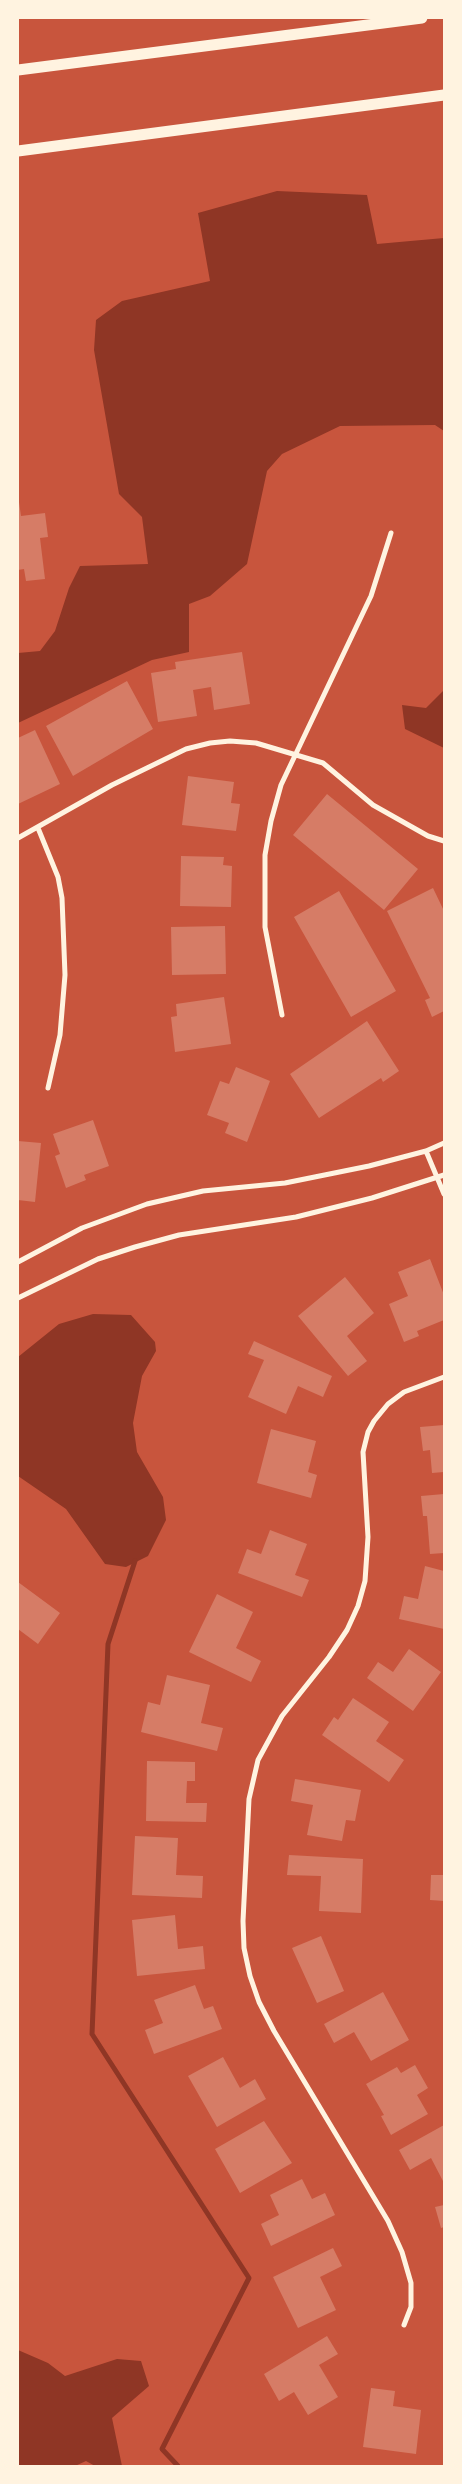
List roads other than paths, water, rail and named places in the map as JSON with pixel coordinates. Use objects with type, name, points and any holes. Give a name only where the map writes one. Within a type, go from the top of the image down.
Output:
[{"type":"main road","points":[[18,70],[422,18]]},
{"type":"main road","points":[[18,151],[444,96]]},
{"type":"street","points":[[282,1015],[265,927],[263,890],[265,855],[281,785],[371,596],[391,533]]},
{"type":"street","points":[[18,838],[112,785],[186,749],[210,743],[230,741],[256,743],[323,763],[373,806],[428,836],[444,841]]},
{"type":"street","points":[[38,828],[58,877],[62,898],[65,965],[64,1004],[60,1035],[48,1088]]},
{"type":"street","points":[[18,1262],[82,1228],[147,1204],[203,1191],[285,1183],[369,1166],[426,1151],[444,1143]]},
{"type":"street","points":[[426,1151],[444,1194]]},
{"type":"street","points":[[18,1298],[98,1259],[179,1234],[296,1217],[372,1198],[444,1175]]},
{"type":"street","points":[[404,2325],[411,2307],[411,2283],[402,2252],[388,2221],[274,2032],[259,2002],[250,1976],[244,1948],[243,1921],[249,1799],[258,1760],[282,1716],[347,1630],[358,1606],[365,1581],[368,1537],[362,1461],[368,1432],[388,1404],[404,1392],[444,1377]]},
{"type":"waterway","points":[[135,1561],[108,1644],[92,2034],[249,2278],[162,2449],[178,2466]]}]
